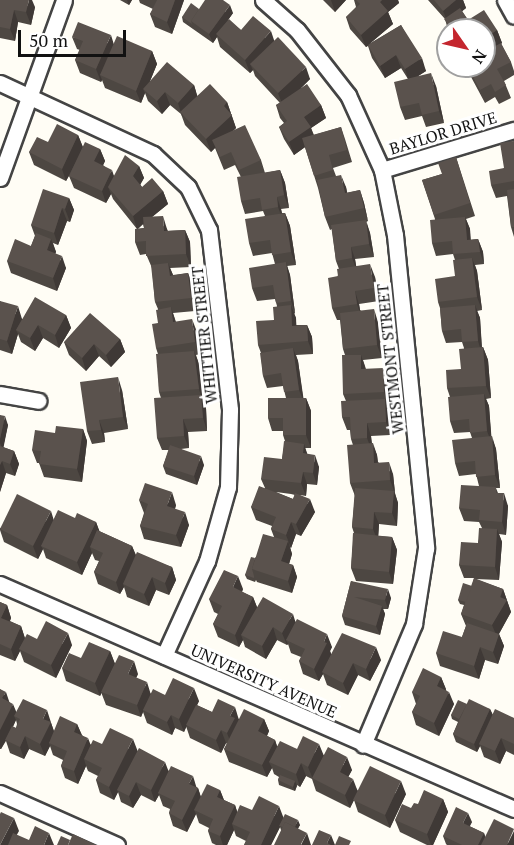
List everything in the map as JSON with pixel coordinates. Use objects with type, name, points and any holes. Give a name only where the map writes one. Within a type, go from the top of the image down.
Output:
[{"type":"street","points":[[0,178],[64,0]]},
{"type":"street","name":"WESTMONT STREET","points":[[263,0],[325,61],[348,95],[382,170],[395,235],[426,548],[414,624],[363,745]]},
{"type":"street","points":[[505,0],[514,15]]},
{"type":"street","name":"WHITTIER STREET","points":[[0,83],[31,94],[153,154],[188,187],[209,230],[230,410],[228,487],[207,561],[164,656]]},
{"type":"street","name":"BAYLOR DRIVE","points":[[382,170],[514,130]]},
{"type":"street","points":[[0,394],[38,401]]},
{"type":"street","name":"UNIVERSITY AVENUE","points":[[0,584],[363,745],[514,809]]},
{"type":"street","points":[[0,793],[117,845]]},
{"type":"building","points":[[0,0],[29,0],[26,12],[14,10],[10,29],[0,27]]},
{"type":"building","points":[[157,0],[175,0],[167,22],[150,14]]},
{"type":"building","points":[[205,0],[223,0],[230,5],[209,34],[191,21]]},
{"type":"building","points":[[356,0],[382,0],[380,2],[388,11],[361,35],[346,17],[360,4]]},
{"type":"building","points":[[434,0],[456,0],[443,11]]},
{"type":"building","points":[[191,3],[199,9],[191,21],[192,24],[182,17]]},
{"type":"building","points":[[460,8],[467,18],[445,18]]},
{"type":"building","points":[[484,10],[489,18],[471,18]]},
{"type":"building","points":[[253,16],[271,31],[245,60],[216,34],[229,19],[241,30]]},
{"type":"building","points":[[78,22],[111,35],[96,69],[75,60],[83,41],[72,37]]},
{"type":"building","points":[[401,25],[422,58],[405,69],[396,55],[380,66],[368,45]]},
{"type":"building","points":[[117,36],[152,51],[136,91],[100,75]]},
{"type":"building","points":[[278,37],[306,67],[278,93],[250,64]]},
{"type":"building","points":[[501,43],[511,62],[497,69],[506,85],[495,92],[491,84],[480,90],[474,78],[496,78],[496,46]]},
{"type":"building","points":[[167,62],[194,85],[178,103],[165,92],[157,101],[143,89]]},
{"type":"building","points":[[431,73],[439,111],[422,115],[419,103],[400,107],[394,82]]},
{"type":"building","points":[[210,84],[227,102],[224,106],[232,115],[206,139],[180,112]]},
{"type":"building","points":[[307,84],[321,105],[304,117],[311,127],[289,142],[279,127],[287,121],[276,105]]},
{"type":"building","points":[[57,124],[78,135],[62,169],[29,152],[37,137],[48,142]]},
{"type":"building","points":[[245,125],[261,160],[239,170],[231,152],[220,157],[212,140]]},
{"type":"building","points":[[341,127],[347,150],[329,155],[333,170],[314,176],[302,138]]},
{"type":"building","points":[[514,141],[514,181],[491,185],[489,171],[504,168],[500,143]]},
{"type":"building","points":[[85,142],[100,149],[94,161],[112,170],[102,191],[69,176]]},
{"type":"building","points":[[125,155],[139,166],[133,176],[142,187],[152,178],[163,191],[133,216],[108,187]]},
{"type":"building","points":[[456,157],[470,203],[434,215],[422,180],[442,174],[438,163]]},
{"type":"building","points":[[280,170],[284,195],[277,197],[278,207],[262,210],[260,198],[241,201],[237,177]]},
{"type":"building","points":[[341,175],[345,193],[360,190],[364,208],[325,217],[317,180]]},
{"type":"building","points":[[43,189],[69,198],[65,209],[62,208],[54,233],[31,225]]},
{"type":"building","points":[[514,189],[514,227],[511,227],[507,190]]},
{"type":"building","points":[[285,213],[291,252],[272,255],[270,240],[249,243],[245,219]]},
{"type":"building","points":[[163,216],[164,231],[185,230],[186,254],[146,256],[146,241],[135,242],[135,229],[144,228],[143,217]]},
{"type":"building","points":[[465,217],[467,240],[478,239],[480,252],[453,254],[452,241],[432,243],[430,220]]},
{"type":"building","points":[[366,220],[369,244],[351,247],[352,258],[336,261],[331,225]]},
{"type":"building","points":[[36,233],[51,239],[47,250],[62,256],[53,278],[7,261],[15,239],[31,246]]},
{"type":"building","points":[[472,258],[477,297],[438,302],[435,279],[455,276],[453,260]]},
{"type":"building","points":[[286,262],[291,301],[276,303],[273,285],[252,288],[249,268]]},
{"type":"building","points":[[168,263],[170,276],[188,273],[191,298],[155,302],[151,265]]},
{"type":"building","points":[[370,264],[374,288],[355,291],[357,304],[332,308],[328,278],[338,276],[337,269]]},
{"type":"building","points":[[35,297],[66,315],[55,335],[38,325],[30,338],[16,330]]},
{"type":"building","points":[[0,301],[18,306],[7,341],[0,339]]},
{"type":"building","points":[[291,305],[292,326],[307,325],[308,341],[258,345],[256,321],[274,320],[273,307]]},
{"type":"building","points":[[475,305],[478,341],[462,342],[461,329],[442,331],[440,308]]},
{"type":"building","points":[[171,307],[173,322],[192,319],[195,342],[156,348],[152,324],[158,323],[156,310]]},
{"type":"building","points":[[374,309],[377,345],[343,349],[340,313]]},
{"type":"building","points":[[90,313],[120,339],[106,355],[94,344],[82,358],[64,342]]},
{"type":"building","points":[[483,347],[486,386],[447,388],[446,370],[461,369],[459,349]]},
{"type":"building","points":[[293,348],[299,390],[284,392],[281,373],[263,376],[260,353]]},
{"type":"building","points":[[194,351],[199,389],[159,392],[156,354]]},
{"type":"building","points":[[342,355],[361,355],[361,369],[383,368],[384,392],[343,394]]},
{"type":"building","points":[[118,377],[123,417],[99,420],[101,430],[87,431],[80,382]]},
{"type":"building","points":[[484,394],[487,431],[470,433],[469,419],[450,421],[448,397]]},
{"type":"building","points":[[201,395],[203,418],[183,419],[184,436],[157,438],[154,398]]},
{"type":"building","points":[[268,398],[306,398],[306,435],[283,435],[283,418],[268,418]]},
{"type":"building","points":[[385,399],[386,422],[367,423],[367,438],[351,439],[350,417],[342,417],[341,401]]},
{"type":"building","points":[[0,415],[5,416],[0,439]]},
{"type":"building","points":[[56,426],[83,429],[77,469],[39,464],[41,451],[32,450],[35,430],[55,433]]},
{"type":"building","points":[[492,436],[495,475],[476,477],[475,461],[455,463],[452,440]]},
{"type":"building","points":[[284,441],[304,444],[303,453],[315,455],[313,473],[303,472],[301,483],[261,479],[264,457],[282,459]]},
{"type":"building","points":[[373,443],[374,463],[389,462],[390,480],[350,483],[347,445]]},
{"type":"building","points":[[170,445],[201,456],[194,476],[163,466]]},
{"type":"building","points":[[0,446],[14,451],[10,464],[2,461],[0,465]]},
{"type":"building","points":[[145,483],[172,492],[167,506],[185,512],[176,535],[140,526],[148,504],[139,500]]},
{"type":"building","points":[[461,485],[496,487],[496,493],[504,493],[502,522],[479,520],[480,510],[459,508]]},
{"type":"building","points":[[259,486],[293,499],[295,493],[310,499],[296,524],[291,522],[286,535],[271,529],[276,517],[251,507]]},
{"type":"building","points":[[355,488],[394,491],[392,513],[374,512],[373,529],[352,527]]},
{"type":"building","points":[[17,494],[51,511],[33,546],[0,529]]},
{"type":"building","points":[[58,510],[75,518],[77,513],[96,522],[77,562],[41,546]]},
{"type":"building","points":[[479,528],[497,529],[495,567],[459,565],[461,542],[478,543]]},
{"type":"building","points":[[97,530],[132,546],[116,582],[94,572],[103,553],[90,547]]},
{"type":"building","points":[[353,533],[392,537],[389,572],[351,568]]},
{"type":"building","points":[[263,534],[288,541],[281,561],[293,565],[288,581],[252,569]]},
{"type":"building","points":[[137,552],[172,567],[165,583],[152,577],[144,594],[123,584]]},
{"type":"building","points":[[251,557],[255,558],[252,569],[254,578],[245,575]]},
{"type":"building","points":[[224,570],[238,576],[233,587],[253,597],[235,635],[213,624],[222,606],[209,599]]},
{"type":"building","points":[[474,578],[503,589],[500,597],[507,600],[492,625],[461,614]]},
{"type":"building","points":[[351,581],[388,589],[385,600],[354,597],[382,606],[376,626],[342,616]]},
{"type":"building","points":[[463,583],[472,586],[466,602],[458,600]]},
{"type":"building","points":[[263,597],[293,614],[282,633],[273,627],[262,646],[241,635]]},
{"type":"building","points":[[0,602],[7,605],[1,618],[21,626],[11,649],[0,644]]},
{"type":"building","points":[[297,619],[327,634],[324,642],[327,643],[314,669],[299,661],[305,649],[286,640]]},
{"type":"building","points":[[46,621],[68,633],[51,665],[19,649],[27,634],[37,639]]},
{"type":"building","points":[[467,623],[499,634],[493,652],[480,647],[474,666],[436,653],[443,631],[462,637]]},
{"type":"building","points":[[342,633],[376,647],[366,669],[353,663],[343,683],[322,672]]},
{"type":"building","points":[[89,642],[110,651],[95,683],[62,668],[69,653],[81,658]]},
{"type":"building","points":[[119,655],[134,661],[128,674],[147,682],[137,705],[101,692]]},
{"type":"building","points":[[423,668],[441,677],[437,686],[449,692],[434,723],[412,712],[420,696],[412,692]]},
{"type":"building","points":[[173,678],[194,688],[179,719],[171,715],[167,722],[143,710],[153,689],[165,695]]},
{"type":"building","points":[[0,689],[6,692],[2,698],[13,704],[0,730]]},
{"type":"building","points":[[23,699],[47,710],[43,719],[51,722],[40,744],[25,736],[20,747],[5,740],[12,726],[16,728],[20,719],[14,716]]},
{"type":"building","points":[[218,699],[235,707],[230,716],[235,718],[227,733],[221,730],[216,740],[186,725],[196,705],[212,712]]},
{"type":"building","points":[[469,699],[490,709],[474,744],[453,734]]},
{"type":"building","points":[[458,700],[467,704],[459,719],[451,715]]},
{"type":"building","points":[[244,709],[264,719],[258,731],[275,740],[262,765],[224,749]]},
{"type":"building","points":[[495,709],[514,718],[514,744],[501,738],[495,751],[479,744]]},
{"type":"building","points":[[60,716],[77,724],[74,732],[88,738],[74,771],[61,766],[67,751],[49,743]]},
{"type":"building","points":[[110,728],[133,739],[109,787],[96,780],[102,768],[84,759],[93,740],[102,744]]},
{"type":"building","points":[[303,736],[319,744],[308,767],[301,763],[296,774],[269,762],[280,741],[297,749]]},
{"type":"building","points":[[328,747],[347,757],[340,772],[353,779],[345,795],[312,778]]},
{"type":"building","points":[[139,748],[165,762],[151,790],[136,782],[129,796],[117,790]]},
{"type":"building","points":[[171,766],[193,776],[189,784],[198,788],[182,820],[169,813],[175,801],[158,793]]},
{"type":"building","points":[[370,766],[401,781],[385,815],[353,800]]},
{"type":"building","points":[[280,775],[295,781],[293,787],[278,780]]},
{"type":"building","points":[[207,784],[220,790],[217,797],[235,805],[220,836],[208,831],[213,819],[194,810]]},
{"type":"building","points":[[424,790],[443,799],[427,834],[395,820],[402,804],[411,808],[414,803],[418,804]]},
{"type":"building","points":[[259,796],[279,806],[261,845],[244,845],[250,832],[232,824],[240,805],[252,810]]},
{"type":"building","points":[[456,807],[468,813],[463,823],[484,833],[478,845],[462,845],[443,836]]},
{"type":"building","points":[[1,812],[14,818],[0,845],[0,814]]},
{"type":"building","points":[[285,814],[298,820],[295,827],[285,822],[283,827],[279,826]]},
{"type":"building","points":[[494,819],[514,829],[507,845],[481,845]]},
{"type":"building","points":[[285,822],[307,833],[301,845],[274,845]]},
{"type":"building","points":[[35,826],[49,833],[44,845],[8,845],[13,833],[29,840]]},
{"type":"building","points":[[319,830],[331,835],[327,843],[331,845],[312,845]]},
{"type":"building","points":[[73,834],[96,845],[68,845]]},
{"type":"building","points":[[61,836],[70,840],[68,845],[57,845]]},
{"type":"building","points":[[339,836],[351,841],[349,845],[335,845]]}]
